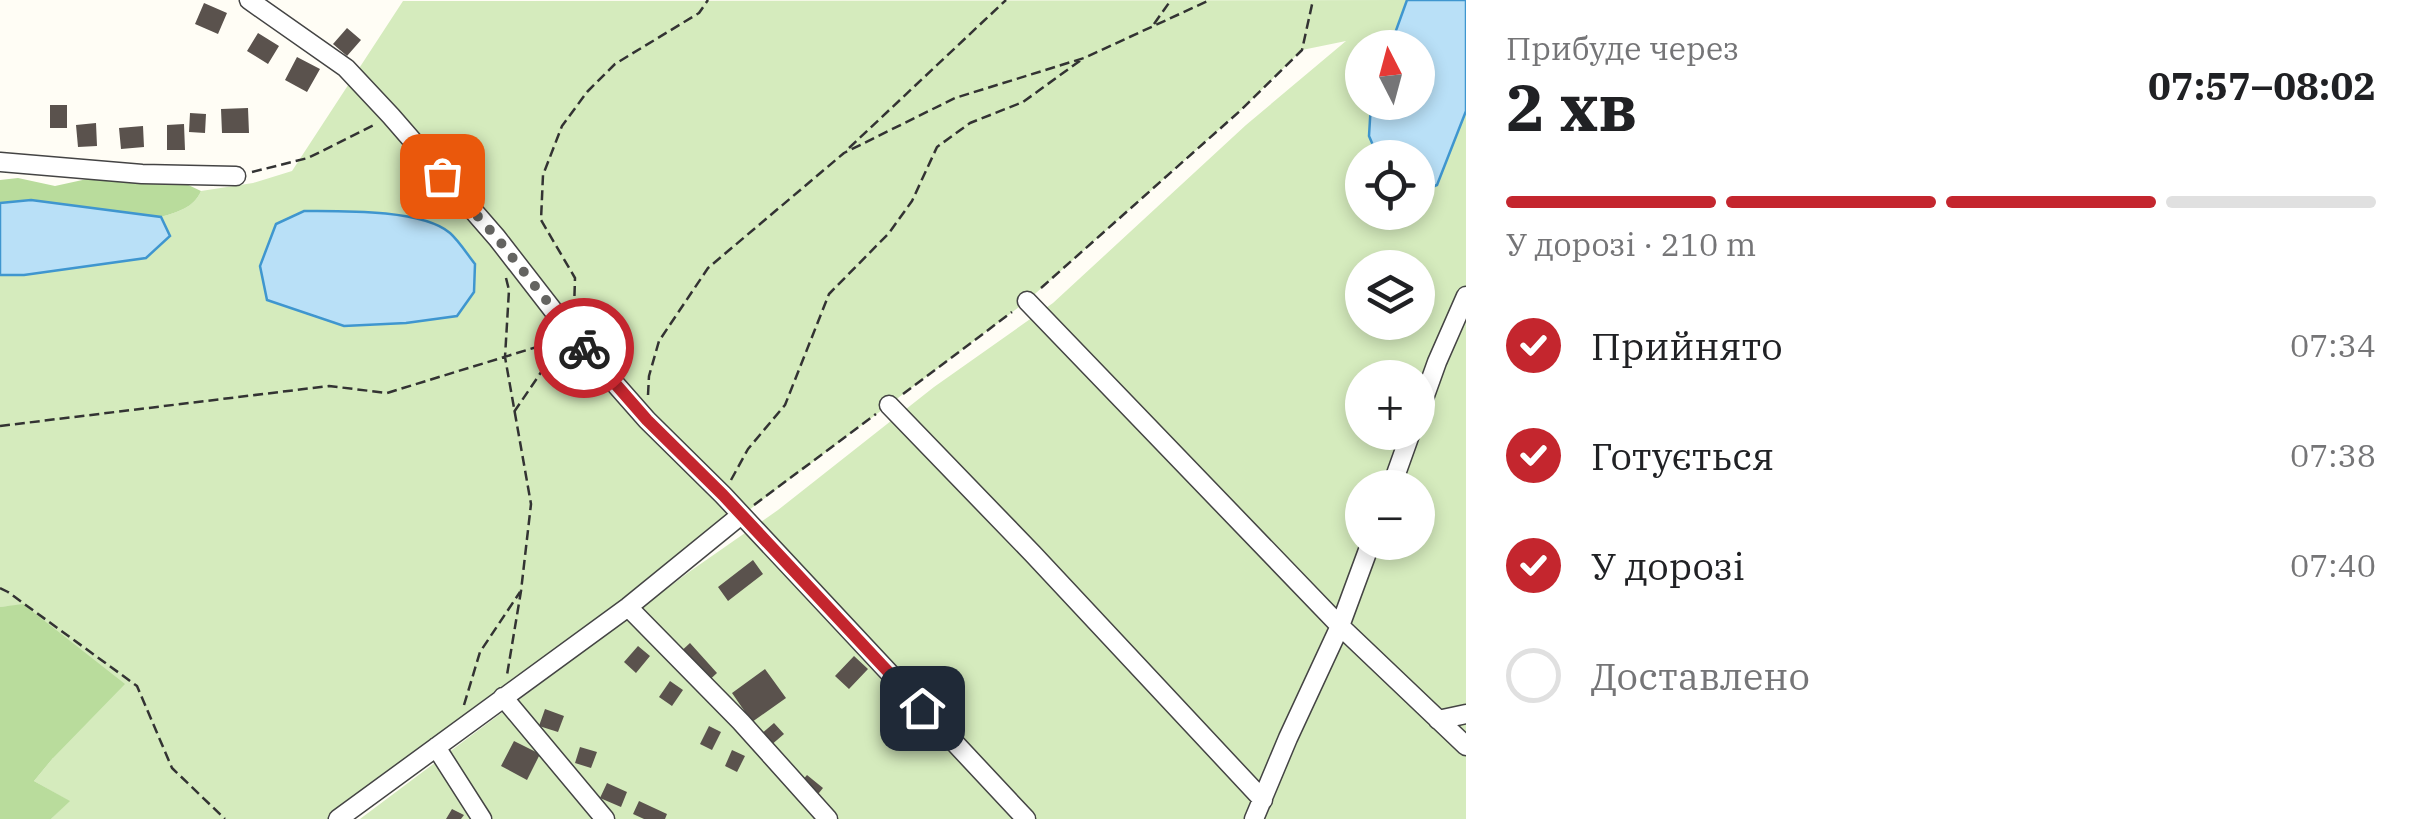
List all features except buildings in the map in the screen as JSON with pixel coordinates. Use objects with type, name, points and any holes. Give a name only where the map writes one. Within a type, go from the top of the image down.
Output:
[{"type":"street","points":[[249,0],[346,68],[497,238],[573,336],[647,420],[723,495],[1026,819]]},
{"type":"street","points":[[0,162],[142,174],[236,176]]},
{"type":"street","points":[[1435,368],[1466,296]]},
{"type":"street","points":[[1027,301],[1340,626],[1466,746]]},
{"type":"street","points":[[889,404],[1262,800]]},
{"type":"street","points":[[338,819],[628,607],[741,515]]},
{"type":"street","points":[[1254,819],[1340,626],[1364,560]]},
{"type":"street","points":[[628,607],[741,722],[828,819]]},
{"type":"street","points":[[504,697],[606,819]]},
{"type":"street","points":[[1438,720],[1466,714]]},
{"type":"street","points":[[436,747],[482,819]]},
{"type":"path","points":[[514,412],[573,336],[575,278],[542,220],[543,176],[562,126],[615,64],[699,12],[708,0]]},
{"type":"path","points":[[647,420],[649,376],[659,341],[708,268],[844,153],[1006,0]]},
{"type":"path","points":[[1153,25],[1171,0]]},
{"type":"path","points":[[844,153],[955,98],[1084,58],[1210,0]]},
{"type":"path","points":[[1302,50],[1314,0]]},
{"type":"path","points":[[723,495],[748,450],[785,405],[829,294],[889,233],[912,201],[937,146],[970,123],[1022,102],[1084,58]]},
{"type":"path","points":[[236,176],[308,158],[391,116]]},
{"type":"path","points":[[504,697],[531,504],[505,357],[509,290],[505,272]]},
{"type":"path","points":[[0,426],[329,386],[388,392],[573,336]]},
{"type":"path","points":[[0,588],[137,686],[172,768],[225,819]]},
{"type":"path","points":[[455,733],[480,652],[521,591]]},
{"type":"green space","points":[[1407,0],[1396,30],[1345,30],[1345,41],[1302,50],[1241,110],[1027,301],[338,819],[51,819],[69,801],[34,781],[53,758],[24,605],[0,607],[0,275],[146,258],[169,236],[161,217],[189,205],[201,191],[253,183],[292,171],[403,1]]},
{"type":"green space","points":[[1345,42],[1345,120],[1370,120],[1371,140],[1345,140],[1345,230],[1435,230],[1435,186],[1466,111],[1466,819],[360,819],[689,572],[778,510],[934,387],[1053,303],[1246,125]]},
{"type":"green space","points":[[18,178],[55,186],[87,179],[184,183],[201,191],[189,205],[161,217],[31,200],[0,203],[0,180]]},
{"type":"green space","points":[[23,604],[125,684],[34,781],[70,801],[51,819],[0,819],[0,607]]},
{"type":"water","points":[[1407,0],[1466,0],[1466,111],[1435,186],[1435,140],[1371,140],[1369,136],[1370,120],[1435,120],[1435,30],[1396,30]]},
{"type":"water","points":[[31,200],[161,217],[170,236],[146,258],[0,275],[0,203]]},
{"type":"water","points":[[304,211],[401,215],[437,225],[453,236],[475,264],[474,292],[457,316],[344,326],[267,300],[260,266],[276,224]]},
{"type":"way so far","points":[[442,176],[584,348]]},
{"type":"route","points":[[584,348],[647,420],[723,495],[922,708]]}]
